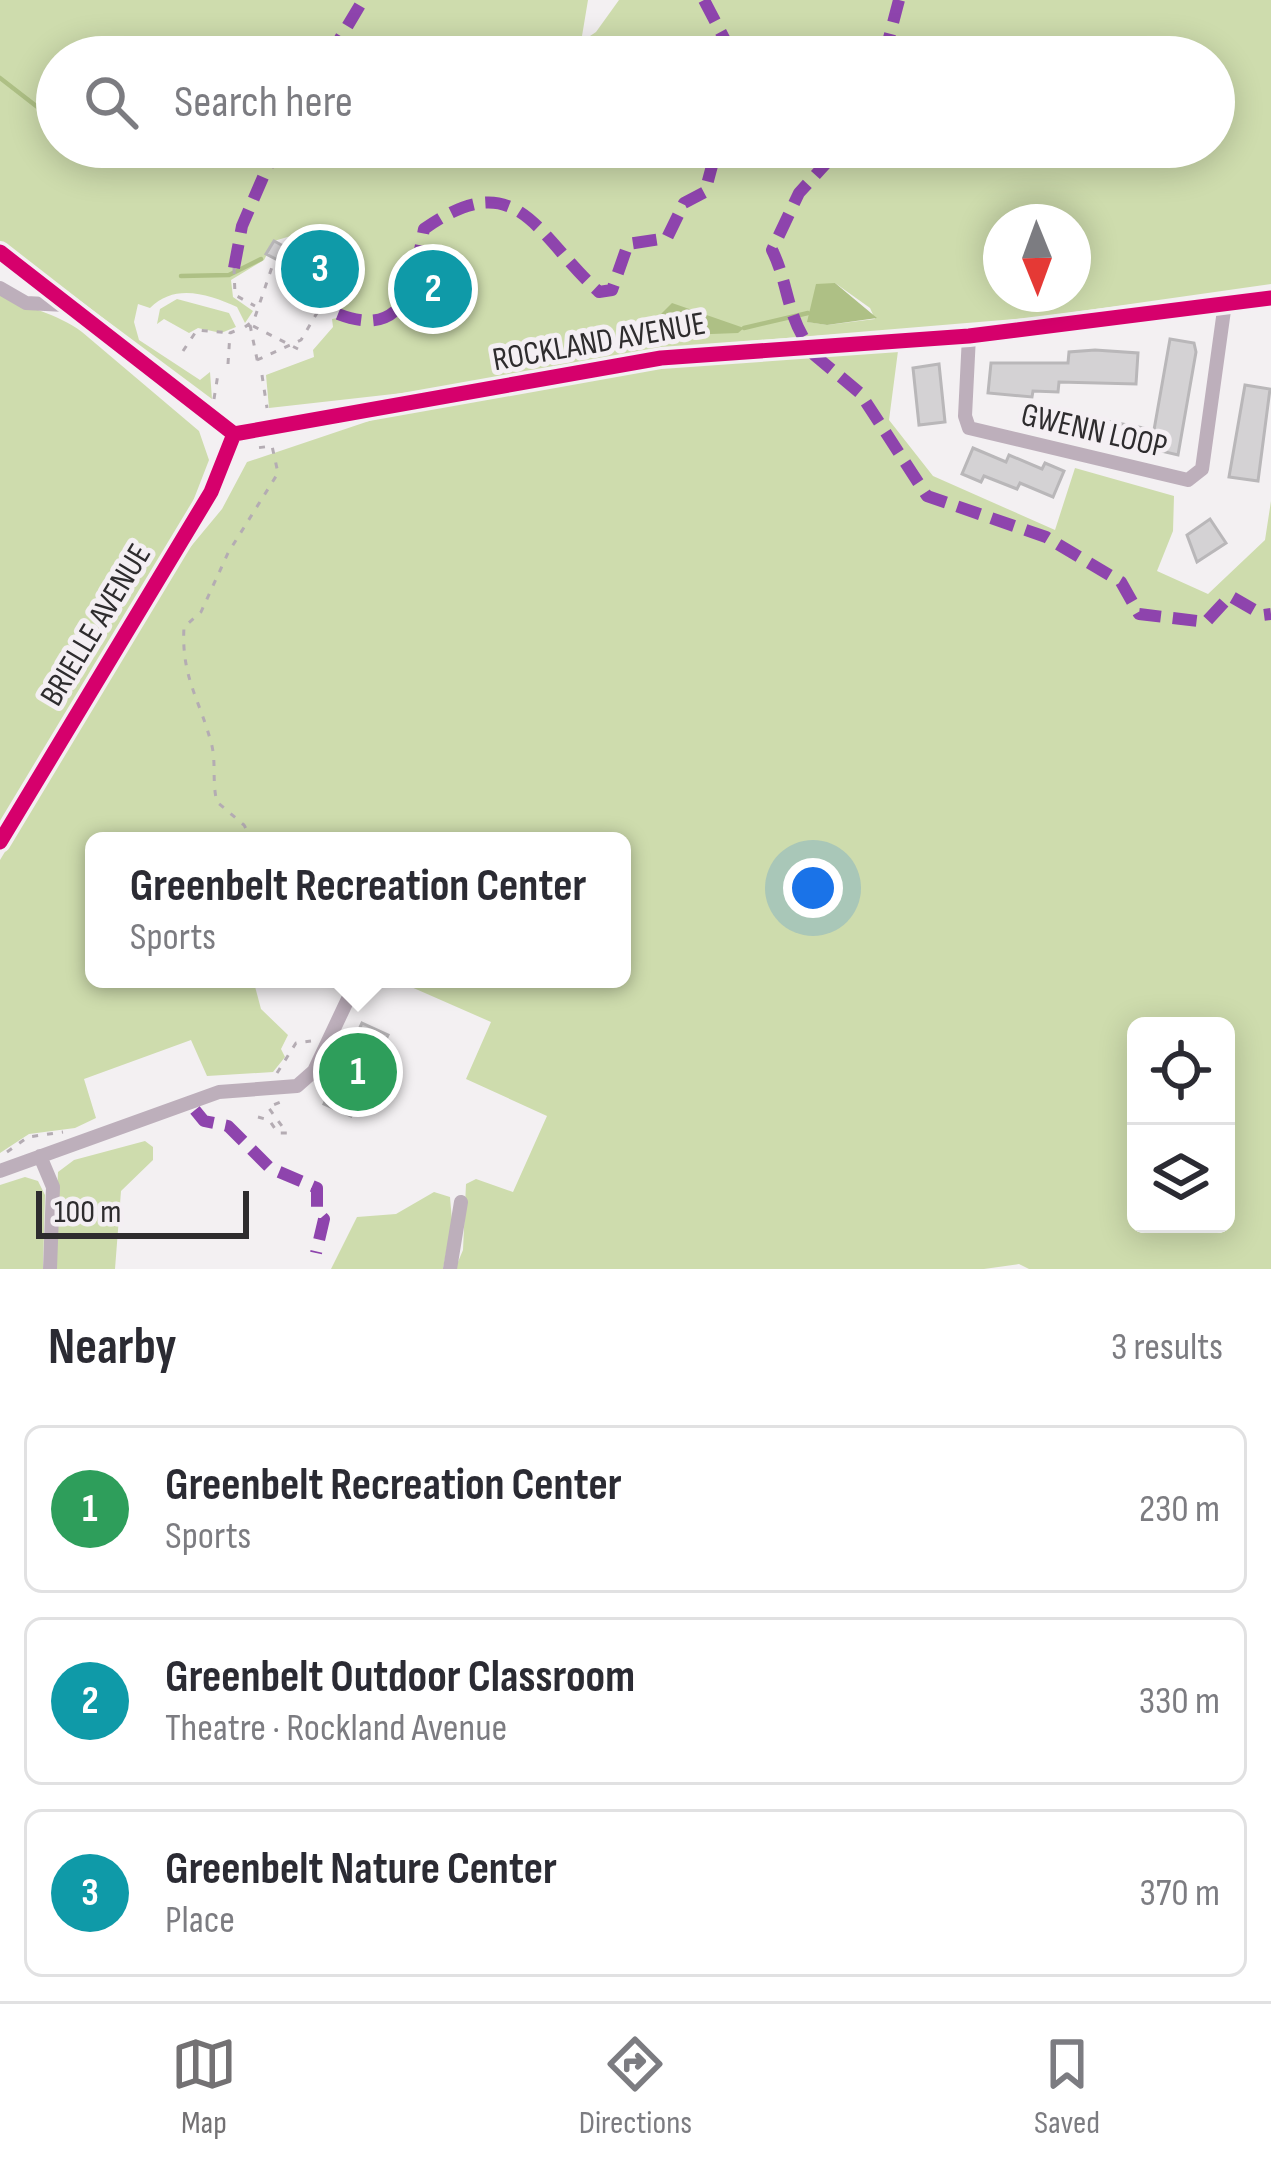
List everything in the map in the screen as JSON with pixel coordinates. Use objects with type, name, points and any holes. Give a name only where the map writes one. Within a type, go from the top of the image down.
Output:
[{"type":"street","points":[[0,252],[234,434]]},
{"type":"street","points":[[0,288],[26,303],[65,305]]},
{"type":"street","name":"ROCKLAND AVENUE","points":[[234,434],[661,358],[969,336],[1271,298]]},
{"type":"street","name":"GWENN LOOP","points":[[969,336],[964,416],[969,428],[1188,480],[1202,469],[1218,383],[1225,303]]},
{"type":"street","name":"BRIELLE AVENUE","points":[[0,842],[211,491],[234,434]]},
{"type":"street","points":[[0,1172],[219,1092],[297,1086],[314,1071],[353,988]]},
{"type":"street","points":[[40,1156],[52,1187],[50,1269]]},
{"type":"street","points":[[450,1269],[461,1202]]},
{"type":"path","points":[[272,267],[296,280],[291,289],[309,298],[315,287],[330,296],[296,346],[258,362],[249,326],[257,307],[272,267]]},
{"type":"path","points":[[234,268],[237,298],[257,307]]},
{"type":"path","points":[[249,326],[296,346]]},
{"type":"path","points":[[182,351],[196,330],[237,331]]},
{"type":"path","points":[[228,364],[230,333]]},
{"type":"path","points":[[213,400],[218,374]]},
{"type":"path","points":[[262,375],[267,408]]},
{"type":"path","points":[[248,832],[217,802],[210,740],[185,680],[183,653],[184,627],[201,612],[228,553],[278,473],[272,446],[256,448]]},
{"type":"path","points":[[269,1076],[281,1069],[296,1042],[311,1041]]},
{"type":"path","points":[[258,1117],[269,1120],[278,1133],[287,1133],[268,1107],[284,1100]]},
{"type":"path","points":[[0,1155],[28,1137],[72,1130]]},
{"type":"shaded area","points":[[0,0],[588,0],[582,36],[36,36],[36,168],[1235,168],[1235,36],[590,36],[619,0],[1271,0],[1271,284],[1091,310],[1091,204],[983,204],[983,312],[1074,312],[653,349],[447,388],[269,408],[266,375],[314,357],[313,350],[333,327],[332,319],[347,316],[340,310],[352,288],[342,283],[358,265],[359,250],[349,238],[311,230],[274,241],[264,260],[231,280],[233,297],[253,311],[245,323],[237,307],[203,295],[170,295],[150,308],[138,304],[134,322],[139,340],[200,380],[210,372],[212,399],[0,241]],"holes":[[[835,283],[870,308],[875,319],[827,325],[808,322]]]},
{"type":"shaded area","points":[[835,283],[877,318],[827,325],[807,322],[816,284]]},
{"type":"shaded area","points":[[0,294],[82,332],[199,431],[209,460],[190,509],[0,825]]},
{"type":"shaded area","points":[[177,299],[229,313],[236,327],[221,333],[198,328],[189,333],[164,319],[157,324],[160,309]]},
{"type":"shaded area","points":[[672,303],[744,328],[738,333],[658,336],[651,324]]},
{"type":"shaded area","points":[[898,351],[889,420],[933,476],[1055,530],[1075,468],[1174,496],[1173,531],[1157,571],[1208,594],[1265,540],[1271,501],[1271,1269],[1029,1269],[1019,1264],[984,1269],[455,1269],[463,1250],[466,1184],[476,1179],[513,1192],[547,1116],[466,1079],[491,1022],[414,988],[631,988],[631,832],[85,832],[85,988],[255,988],[261,1009],[288,1035],[281,1049],[285,1057],[273,1072],[207,1076],[191,1040],[84,1079],[96,1118],[75,1128],[29,1134],[0,1153],[0,860],[183,556],[222,509],[247,462],[378,418],[703,361]]},
{"type":"shaded area","points":[[145,1141],[153,1147],[153,1160],[121,1191],[115,1269],[54,1269],[58,1172],[74,1160]]},
{"type":"shaded area","points":[[25,1177],[38,1181],[45,1195],[43,1269],[0,1269],[0,1185]]},
{"type":"shaded area","points":[[434,1192],[450,1197],[452,1221],[443,1269],[331,1269],[357,1217],[396,1214]]},
{"type":"building","points":[[302,234],[358,265],[344,302],[315,286],[309,297],[292,288],[297,280],[283,273],[287,265],[266,254],[274,241],[287,248]]},
{"type":"building","points":[[1170,339],[1194,343],[1196,352],[1178,455],[1067,429],[1070,414],[1154,430]]},
{"type":"building","points":[[1069,352],[1138,353],[1136,384],[1059,382],[1058,392],[1033,391],[1032,397],[988,393],[991,363],[1068,363]]},
{"type":"building","points":[[939,364],[945,422],[919,425],[913,368]]},
{"type":"building","points":[[1245,385],[1270,389],[1258,481],[1229,477]]},
{"type":"building","points":[[973,448],[1006,462],[1009,455],[1042,469],[1045,463],[1064,471],[1053,497],[1020,483],[1017,489],[984,476],[981,482],[962,474]]},
{"type":"building","points":[[1210,519],[1226,543],[1197,562],[1187,535]]},
{"type":"building","points":[[362,1023],[388,1035],[377,1058],[382,1060],[351,1116],[324,1104]]},
{"type":"waterway","points":[[0,78],[36,106]]},
{"type":"waterway","points":[[181,276],[229,275],[261,259]]},
{"type":"waterway","points":[[744,328],[808,313]]},
{"type":"marked path","points":[[342,36],[363,0]]},
{"type":"marked path","points":[[704,0],[723,36]]},
{"type":"marked path","points":[[890,36],[899,0]]},
{"type":"marked path","points":[[234,268],[242,226],[267,168]]},
{"type":"marked path","points":[[338,314],[361,320],[380,319],[393,312],[411,285],[424,229],[456,210],[482,203],[504,205],[523,214],[599,292],[612,290],[628,244],[667,238],[684,203],[705,192],[711,168]]},
{"type":"marked path","points":[[803,337],[772,250],[799,193],[822,168]]},
{"type":"marked path","points":[[813,354],[860,393],[927,496],[1046,537],[1121,582],[1139,614],[1206,622],[1230,596],[1263,615],[1271,614]]},
{"type":"marked path","points":[[195,1110],[204,1121],[228,1126],[270,1168],[317,1188],[317,1211],[324,1219],[316,1253]]},
{"type":"cycle path","points":[[0,252],[234,434],[661,358],[969,336],[1271,298]]},
{"type":"cycle path","points":[[0,842],[211,492],[234,434]]},
{"type":"place","name":"Greenbelt Nature Center","points":[[320,269]]},
{"type":"place","name":"Greenbelt Outdoor Classroom","points":[[433,289]]},
{"type":"place","name":"Greenbelt Recreation Center","points":[[358,1072]]}]
